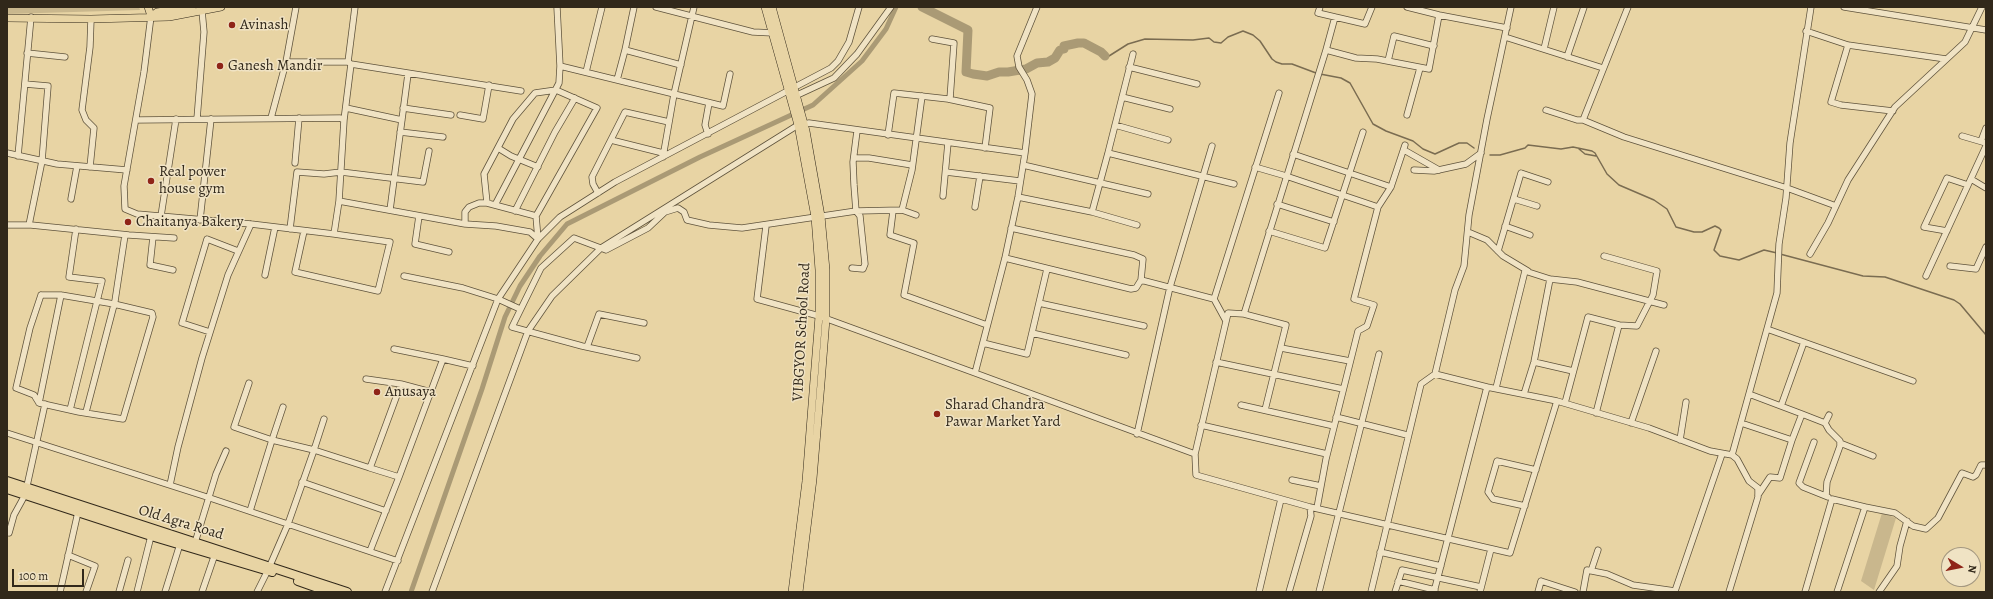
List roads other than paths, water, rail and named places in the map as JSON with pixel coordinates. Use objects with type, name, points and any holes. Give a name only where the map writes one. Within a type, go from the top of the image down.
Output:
[{"type":"highway","name":"Old Agra Road","points":[[7,481],[26,491],[347,592]]},
{"type":"highway","points":[[7,489],[26,491],[78,512],[151,536],[180,544],[195,545],[215,554],[269,568],[329,592]]},
{"type":"main road","points":[[148,7],[151,16]]},
{"type":"main road","points":[[151,16],[152,7]]},
{"type":"main road","points":[[162,7],[175,10]]},
{"type":"main road","points":[[151,16],[157,12],[192,7]]},
{"type":"main road","points":[[7,18],[31,17],[91,19],[151,16],[170,17],[221,7]]},
{"type":"main road","name":"VIBGYOR School Road","points":[[765,7],[775,33],[801,124],[818,217],[820,241],[823,318],[799,592]]},
{"type":"main road","name":"VIBGYOR School Road","points":[[772,7],[775,33]]},
{"type":"main road","name":"VIBGYOR School Road","points":[[792,592],[805,516]]},
{"type":"street","points":[[271,118],[286,62],[296,7]]},
{"type":"street","points":[[334,234],[339,201],[344,120],[355,7]]},
{"type":"street","points":[[495,205],[559,83],[560,66],[556,7]]},
{"type":"street","points":[[586,72],[602,7]]},
{"type":"street","points":[[617,80],[634,7]]},
{"type":"street","points":[[656,7],[753,32],[775,33]]},
{"type":"street","points":[[663,155],[674,94],[694,7]]},
{"type":"street","points":[[793,95],[838,61],[849,42],[859,7]]},
{"type":"street","points":[[385,592],[498,299],[538,239],[560,217],[663,155],[793,95],[834,78],[857,54],[891,7]]},
{"type":"street","points":[[975,373],[1005,258],[1018,197],[1032,94],[1027,80],[1019,67],[1017,56],[1037,7]]},
{"type":"street","points":[[1320,7],[1318,13],[1364,24],[1372,7]]},
{"type":"street","points":[[1407,7],[1439,15],[1507,28]]},
{"type":"street","points":[[1371,592],[1407,435],[1421,384],[1435,374],[1455,290],[1464,266],[1469,215],[1511,7]]},
{"type":"street","points":[[1544,49],[1554,7]]},
{"type":"street","points":[[1567,57],[1584,7]]},
{"type":"street","points":[[1583,120],[1628,7]]},
{"type":"street","points":[[1732,455],[1777,293],[1779,244],[1787,188],[1790,143],[1806,31],[1811,7]]},
{"type":"street","points":[[1844,7],[1986,30]]},
{"type":"street","points":[[1810,254],[1836,206],[1848,180],[1892,111],[1946,59],[1966,42],[1982,7]]},
{"type":"street","points":[[197,119],[204,32],[202,11]]},
{"type":"street","points":[[1326,50],[1356,58],[1388,61],[1429,69],[1439,15]]},
{"type":"street","points":[[151,16],[136,120],[124,186],[125,209],[137,214],[251,224],[390,242],[378,291],[296,272],[304,231]]},
{"type":"street","points":[[18,156],[31,17]]},
{"type":"street","points":[[1244,314],[1335,17]]},
{"type":"street","points":[[90,167],[94,128],[86,120],[82,110],[90,47],[91,19]]},
{"type":"street","points":[[1806,31],[1848,45],[1946,59]]},
{"type":"street","points":[[1388,61],[1394,36],[1434,46]]},
{"type":"street","points":[[1505,37],[1603,68]]},
{"type":"street","points":[[932,39],[954,43],[950,99]]},
{"type":"street","points":[[1848,45],[1831,102],[1841,105],[1892,111]]},
{"type":"street","points":[[625,50],[681,65]]},
{"type":"street","points":[[27,53],[65,57]]},
{"type":"street","points":[[1092,212],[1133,54]]},
{"type":"street","points":[[286,62],[350,63],[408,74],[521,91]]},
{"type":"street","points":[[560,66],[723,106],[730,74]]},
{"type":"street","points":[[1129,67],[1197,84]]},
{"type":"street","points":[[1407,115],[1420,68]]},
{"type":"street","points":[[390,210],[408,74]]},
{"type":"street","points":[[25,84],[48,86],[42,161],[29,225]]},
{"type":"street","points":[[460,115],[483,119],[489,85]]},
{"type":"street","points":[[487,202],[484,174],[513,118],[535,93],[556,90],[597,108],[536,216],[538,239]]},
{"type":"street","points":[[888,135],[894,93],[950,99],[990,108],[985,148]]},
{"type":"street","points":[[1226,321],[1214,299],[1279,93]]},
{"type":"street","points":[[902,210],[917,139],[922,96]]},
{"type":"street","points":[[1122,97],[1170,109]]},
{"type":"street","points":[[515,211],[555,132],[575,98]]},
{"type":"street","points":[[708,134],[705,125],[709,103]]},
{"type":"street","points":[[346,108],[402,120]]},
{"type":"street","points":[[404,108],[451,115]]},
{"type":"street","points":[[1546,110],[1577,120],[1583,120],[1624,137],[1787,188],[1836,206]]},
{"type":"street","points":[[598,193],[593,184],[592,177],[627,112],[669,122]]},
{"type":"street","points":[[136,120],[271,118],[340,118],[344,120]]},
{"type":"street","points":[[295,163],[300,118]]},
{"type":"street","points":[[161,216],[176,119]]},
{"type":"street","points":[[200,220],[211,119]]},
{"type":"street","points":[[432,592],[528,331],[552,296],[601,248],[801,124],[1025,153]]},
{"type":"street","points":[[1115,125],[1168,140]]},
{"type":"street","points":[[1962,136],[1984,142],[1986,128]]},
{"type":"street","points":[[852,268],[863,268],[865,264],[860,216],[856,211],[854,158],[857,131]]},
{"type":"street","points":[[400,132],[443,137]]},
{"type":"street","points":[[1269,231],[1325,248],[1351,173],[1363,132]]},
{"type":"street","points":[[611,140],[663,155]]},
{"type":"street","points":[[943,196],[948,143]]},
{"type":"street","points":[[1137,434],[1170,287],[1212,146]]},
{"type":"street","points":[[1926,276],[1986,146]]},
{"type":"street","points":[[1290,592],[1313,508],[1321,486],[1327,454],[1358,331],[1367,326],[1374,305],[1354,299],[1378,206],[1392,187],[1404,147],[1439,170]]},
{"type":"street","points":[[498,148],[538,167]]},
{"type":"street","points":[[290,229],[297,172],[324,174],[341,172],[424,182],[429,151]]},
{"type":"street","points":[[7,153],[42,161],[77,166],[127,170]]},
{"type":"street","points":[[1108,153],[1234,184]]},
{"type":"street","points":[[1414,170],[1439,170],[1466,164],[1481,153]]},
{"type":"street","points":[[1293,154],[1392,187]]},
{"type":"street","points":[[854,158],[869,158],[912,165]]},
{"type":"street","points":[[71,199],[77,166]]},
{"type":"street","points":[[1023,166],[1100,182],[1148,194]]},
{"type":"street","points":[[1255,167],[1378,206]]},
{"type":"street","points":[[946,172],[1020,181]]},
{"type":"street","points":[[1498,251],[1521,173],[1548,182]]},
{"type":"street","points":[[975,207],[980,176]]},
{"type":"street","points":[[1947,231],[1924,227],[1947,178],[1968,185]]},
{"type":"street","points":[[1971,178],[1986,188]]},
{"type":"street","points":[[1018,197],[1092,212],[1137,225]]},
{"type":"street","points":[[1514,198],[1536,206]]},
{"type":"street","points":[[339,201],[465,224],[496,226],[530,232],[538,239]]},
{"type":"street","points":[[465,224],[465,212],[469,207],[475,204],[487,202],[536,216]]},
{"type":"street","points":[[1277,204],[1334,222]]},
{"type":"street","points":[[637,358],[587,347],[512,327],[518,309],[541,268],[574,238],[606,250],[648,228],[665,212],[678,208],[684,212],[687,220],[709,225],[742,228],[766,226],[856,211],[902,210],[916,215]]},
{"type":"street","points":[[893,211],[890,235],[914,243],[904,295],[987,325]]},
{"type":"street","points":[[419,216],[415,244],[449,252]]},
{"type":"street","points":[[170,485],[178,447],[210,332],[228,275],[251,224]]},
{"type":"street","points":[[7,225],[29,225],[124,235],[174,238]]},
{"type":"street","points":[[766,226],[757,299],[823,318],[1194,454]]},
{"type":"street","points":[[1505,226],[1530,235]]},
{"type":"street","points":[[265,275],[275,227]]},
{"type":"street","points":[[1005,258],[1131,289],[1136,288],[1141,280],[1143,259],[1134,255],[1012,228]]},
{"type":"street","points":[[70,410],[102,281],[69,277],[76,229]]},
{"type":"street","points":[[1468,232],[1487,240],[1509,260],[1528,271],[1550,278],[1577,282],[1664,305]]},
{"type":"street","points":[[86,412],[114,304],[124,235]]},
{"type":"street","points":[[153,237],[150,265],[173,270]]},
{"type":"street","points":[[210,332],[182,323],[207,239],[238,251]]},
{"type":"street","points":[[1950,266],[1976,269],[1986,247]]},
{"type":"street","points":[[1565,404],[1588,317],[1619,325],[1637,326],[1653,295],[1657,271],[1604,256]]},
{"type":"street","points":[[983,342],[1027,354],[1047,269]]},
{"type":"street","points":[[1496,388],[1525,271],[1528,271]]},
{"type":"street","points":[[404,276],[463,288],[498,299],[518,309]]},
{"type":"street","points":[[1524,394],[1534,362],[1550,278]]},
{"type":"street","points":[[1141,280],[1214,299]]},
{"type":"street","points":[[41,295],[61,295],[114,304],[152,313],[123,419],[39,403],[34,395],[16,388],[38,300],[41,295]]},
{"type":"street","points":[[39,403],[61,295]]},
{"type":"street","points":[[1039,303],[1144,326]]},
{"type":"street","points":[[1265,410],[1286,325],[1244,314],[1228,313],[1194,454],[1196,475],[1313,508],[1340,513],[1510,554],[1558,401]]},
{"type":"street","points":[[587,347],[599,314],[644,323]]},
{"type":"street","points":[[1596,413],[1619,325]]},
{"type":"street","points":[[1767,329],[1913,381]]},
{"type":"street","points":[[1032,333],[1126,355]]},
{"type":"street","points":[[1781,406],[1804,342]]},
{"type":"street","points":[[1281,348],[1350,361]]},
{"type":"street","points":[[394,349],[473,366]]},
{"type":"street","points":[[1631,423],[1656,351]]},
{"type":"street","points":[[1319,592],[1379,354]]},
{"type":"street","points":[[370,552],[443,359]]},
{"type":"street","points":[[1216,362],[1343,389]]},
{"type":"street","points":[[1534,362],[1573,371]]},
{"type":"street","points":[[1435,374],[1487,387],[1558,401],[1631,423],[1710,451],[1732,455],[1737,459],[1749,481],[1758,488],[1758,495],[1729,592]]},
{"type":"street","points":[[366,378],[401,384],[431,392]]},
{"type":"street","points":[[249,383],[234,426],[272,440],[314,450],[399,477]]},
{"type":"street","points":[[370,468],[401,384]]},
{"type":"street","points":[[1398,580],[1434,591],[1487,387]]},
{"type":"street","points":[[1750,394],[1825,422],[1829,430],[1840,443],[1873,456]]},
{"type":"street","points":[[1680,440],[1686,402]]},
{"type":"street","points":[[9,534],[14,515],[26,491],[38,443],[45,404]]},
{"type":"street","points":[[1241,405],[1334,426]]},
{"type":"street","points":[[250,511],[283,407]]},
{"type":"street","points":[[1758,495],[1770,477],[1780,478],[1802,414]]},
{"type":"street","points":[[1825,422],[1829,415]]},
{"type":"street","points":[[1336,417],[1407,435]]},
{"type":"street","points":[[257,592],[288,524],[324,419]]},
{"type":"street","points":[[1741,423],[1792,440]]},
{"type":"street","points":[[1201,425],[1327,454]]},
{"type":"street","points":[[7,433],[250,511],[398,561]]},
{"type":"street","points":[[1814,442],[1799,483],[1803,487],[1832,499],[1895,513],[1919,529],[1926,529],[1938,518],[1962,473],[1973,477],[1976,475],[1981,465],[1986,465]]},
{"type":"street","points":[[1826,496],[1826,487],[1840,443]]},
{"type":"street","points":[[195,545],[216,474],[226,451]]},
{"type":"street","points":[[1583,592],[1587,570],[1606,574],[1633,585],[1675,592],[1722,454]]},
{"type":"street","points":[[1525,506],[1493,499],[1488,492],[1497,461],[1536,470]]},
{"type":"street","points":[[1292,480],[1321,486]]},
{"type":"street","points":[[302,482],[386,511]]},
{"type":"street","points":[[1259,592],[1281,499]]},
{"type":"street","points":[[1805,592],[1832,499]]},
{"type":"street","points":[[1836,592],[1865,507]]},
{"type":"street","points":[[60,592],[78,512]]},
{"type":"street","points":[[1880,592],[1897,566],[1900,546],[1907,521]]},
{"type":"street","points":[[137,592],[151,536]]},
{"type":"street","points":[[165,592],[180,544]]},
{"type":"street","points":[[1395,592],[1402,570],[1438,577],[1481,589],[1491,549]]},
{"type":"street","points":[[1591,571],[1598,550]]},
{"type":"street","points":[[1380,552],[1441,566]]},
{"type":"street","points":[[202,592],[215,554]]},
{"type":"street","points":[[68,555],[95,566],[86,592]]},
{"type":"street","points":[[119,592],[128,560]]},
{"type":"street","points":[[1538,592],[1541,580],[1575,592]]},
{"type":"waterway","points":[[411,592],[482,389],[505,317],[520,286],[540,256],[567,224],[700,157],[813,105],[862,61],[886,29],[896,7]]},
{"type":"waterway","points":[[922,7],[968,30],[966,72],[973,74],[987,76],[999,72],[1026,69],[1037,63],[1048,62],[1055,58],[1060,50],[1064,49],[1064,46],[1078,43],[1084,43],[1101,52],[1105,56]]},
{"type":"waterway","points":[[1105,56],[1109,56],[1128,44],[1145,39],[1193,40],[1209,38],[1214,42],[1221,43],[1228,37],[1243,31],[1253,35],[1260,41],[1272,59],[1276,62],[1282,64],[1292,64],[1316,73]]},
{"type":"waterway","points":[[1320,74],[1341,78],[1350,83],[1373,124],[1386,131],[1413,141],[1423,149],[1435,154],[1459,143],[1467,143],[1474,148]]},
{"type":"waterway","points":[[1490,155],[1500,155],[1525,148],[1528,145],[1561,149],[1573,147],[1592,151],[1595,153],[1607,174],[1619,185],[1654,200],[1667,209],[1676,227],[1694,232],[1702,232],[1715,226],[1719,228],[1721,230],[1714,250],[1720,256],[1739,260],[1764,250],[1777,253]]},
{"type":"waterway","points":[[1579,149],[1585,154],[1596,156]]},
{"type":"waterway","points":[[1780,254],[1863,276],[1885,277],[1954,300],[1960,304],[1986,335]]},
{"type":"place","name":"Avinash","points":[[232,25]]},
{"type":"place","name":"Ganesh Mandir","points":[[220,66]]},
{"type":"place","name":"Real power house gym","points":[[151,181]]},
{"type":"place","name":"Chaitanya Bakery","points":[[128,222]]},
{"type":"place","name":"Anusaya","points":[[377,392]]},
{"type":"place","name":"Sharad Chandra Pawar Market Yard","points":[[937,414]]}]
